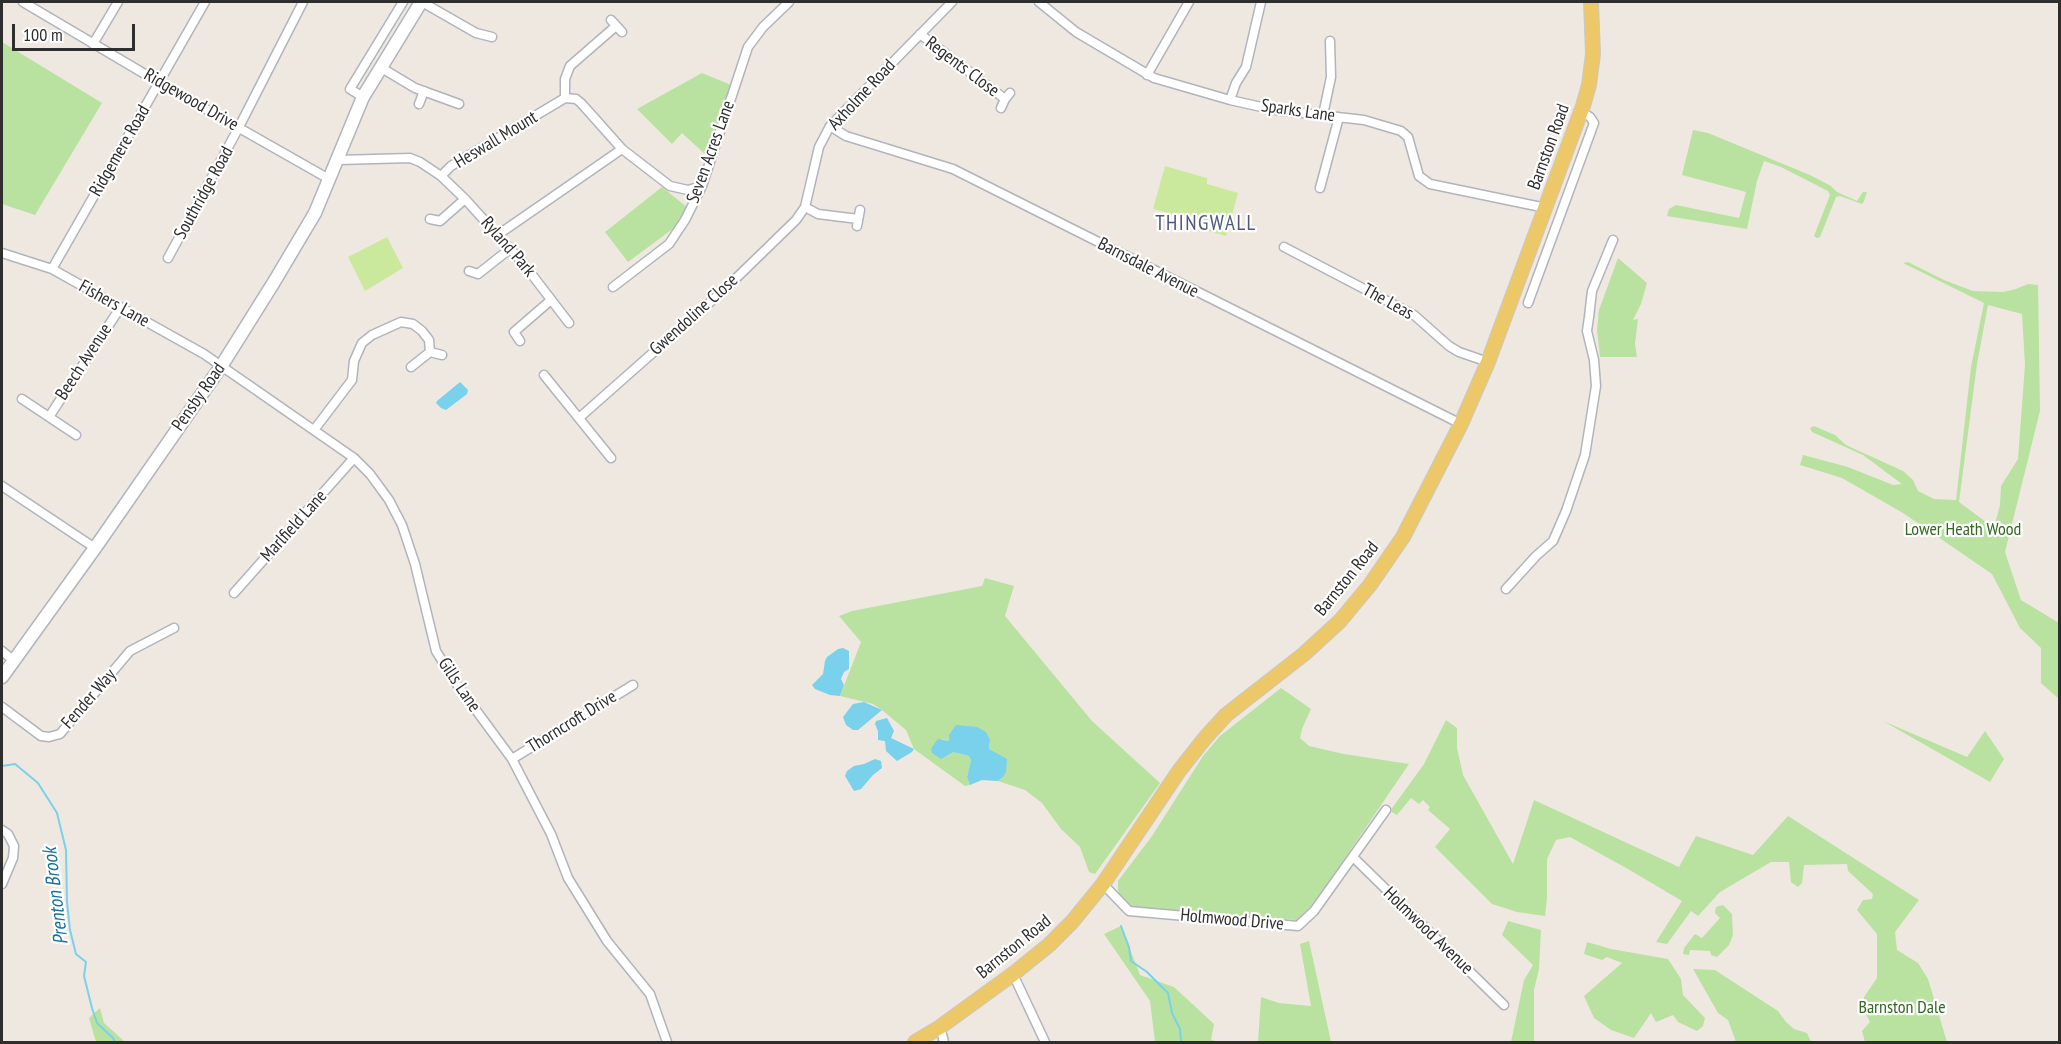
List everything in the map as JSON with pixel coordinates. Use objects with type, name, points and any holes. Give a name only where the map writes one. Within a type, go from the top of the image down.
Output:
[{"type":"main road","name":"Pensby Road","points":[[2,677],[222,365],[315,213],[363,97],[421,2]]},
{"type":"main road","name":"Barnston Road","points":[[915,1042],[1013,975],[1072,922],[1102,884],[1179,771],[1205,738],[1227,715],[1304,654],[1333,627],[1370,585],[1403,537],[1461,424],[1488,362],[1581,111],[1590,85],[1593,54],[1591,2]]},
{"type":"street","name":"Ridgewood Drive","points":[[23,2],[329,179]]},
{"type":"street","points":[[93,44],[118,2]]},
{"type":"street","name":"Ridgemere Road","points":[[52,268],[205,2]]},
{"type":"street","name":"Southridge Road","points":[[168,258],[239,128],[303,2]]},
{"type":"street","points":[[363,97],[350,89],[403,2]]},
{"type":"street","points":[[421,2],[476,33],[492,37]]},
{"type":"street","name":"Seven Acres Lane","points":[[613,287],[669,244],[695,202],[748,47],[763,27],[789,2]]},
{"type":"street","name":"Axholme Road","points":[[805,207],[819,147],[830,126],[952,2]]},
{"type":"street","name":"Sparks Lane","points":[[1039,2],[1076,32],[1147,75],[1176,86],[1275,110],[1364,120],[1403,133],[1408,137],[1419,176],[1430,184],[1546,208]]},
{"type":"street","points":[[1147,75],[1189,2]]},
{"type":"street","points":[[1230,100],[1236,83],[1246,67],[1261,2]]},
{"type":"street","points":[[616,26],[570,66],[565,80],[566,98],[576,99],[581,103],[622,149],[670,186],[688,190],[702,186]]},
{"type":"street","name":"Regents Close","points":[[920,34],[1005,100]]},
{"type":"street","points":[[383,36],[394,43]]},
{"type":"street","points":[[1323,115],[1331,78],[1330,41]]},
{"type":"street","points":[[380,67],[415,88],[459,104]]},
{"type":"street","points":[[419,104],[424,92]]},
{"type":"street","name":"Heswall Mount","points":[[338,160],[410,158],[441,176],[451,166],[566,98]]},
{"type":"street","points":[[1528,303],[1594,123],[1581,111]]},
{"type":"street","points":[[1320,188],[1339,117]]},
{"type":"street","name":"Barnsdale Avenue","points":[[830,126],[846,136],[953,169],[1461,424]]},
{"type":"street","points":[[499,234],[622,149]]},
{"type":"street","name":"Ryland Park","points":[[441,176],[499,234],[569,323]]},
{"type":"street","points":[[430,219],[440,225],[465,199]]},
{"type":"street","points":[[805,207],[818,213],[859,218]]},
{"type":"street","name":"Gwendoline Close","points":[[579,418],[724,289],[796,220],[805,207]]},
{"type":"street","points":[[1506,589],[1553,540],[1566,511],[1585,455],[1596,386],[1594,360],[1587,332],[1592,291],[1613,240]]},
{"type":"street","name":"The Leas","points":[[1284,247],[1414,315],[1449,346],[1488,362]]},
{"type":"street","points":[[476,276],[511,248]]},
{"type":"street","name":"Fishers Lane","points":[[2,253],[52,268],[222,365]]},
{"type":"street","points":[[520,341],[514,332],[551,300]]},
{"type":"street","name":"Beech Avenue","points":[[49,417],[120,308]]},
{"type":"street","points":[[314,430],[352,380],[354,361],[362,344],[372,335],[402,322],[413,324],[429,340],[430,352]]},
{"type":"street","points":[[430,352],[441,355]]},
{"type":"street","points":[[411,367],[430,352]]},
{"type":"street","name":"Gills Lane","points":[[222,365],[354,459],[370,474],[389,500],[402,525],[415,564],[436,651],[456,683],[512,759],[551,834],[568,878],[607,941],[650,994],[667,1042]]},
{"type":"street","points":[[544,375],[611,458]]},
{"type":"street","name":"Beech Avenue","points":[[22,399],[76,435]]},
{"type":"street","name":"Marlfield Lane","points":[[234,594],[354,459]]},
{"type":"street","points":[[2,486],[95,548]]},
{"type":"street","name":"Fender Way","points":[[2,707],[40,736],[50,738],[60,734],[130,651],[174,628]]},
{"type":"street","points":[[2,651],[14,660]]},
{"type":"street","name":"Thorncroft Drive","points":[[512,759],[633,685]]},
{"type":"street","name":"Holmwood Drive","points":[[1102,884],[1120,904],[1130,911],[1298,926],[1314,911],[1386,810]]},
{"type":"street","points":[[2,830],[8,834],[14,846],[13,858],[2,884]]},
{"type":"street","name":"Holmwood Avenue","points":[[1353,857],[1504,1005]]},
{"type":"street","points":[[1013,975],[1045,1042]]},
{"type":"street","points":[[940,1027],[944,1042]]},
{"type":"green space","points":[[2,42],[102,103],[35,215],[2,204]]},
{"type":"green space","points":[[702,73],[731,85],[707,156],[682,133],[672,144],[637,109]]},
{"type":"green space","points":[[1693,130],[1708,133],[1810,175],[1831,186],[1837,192],[1857,201],[1863,192],[1867,192],[1864,201],[1862,204],[1840,196],[1836,197],[1820,237],[1817,238],[1814,236],[1830,195],[1828,191],[1764,161],[1757,181],[1747,229],[1667,216],[1669,209],[1676,205],[1739,218],[1746,192],[1682,175]]},
{"type":"green space","points":[[1165,166],[1207,178],[1207,184],[1238,193],[1226,236],[1195,227],[1196,221],[1153,209]]},
{"type":"green space","points":[[662,187],[688,208],[674,228],[628,262],[605,232]]},
{"type":"green space","points":[[387,237],[403,268],[365,291],[348,257]]},
{"type":"green space","points":[[1618,258],[1647,283],[1641,304],[1633,320],[1638,319],[1635,344],[1637,357],[1600,357],[1597,330],[1599,310]]},
{"type":"green space","name":"Lower Heath Wood","points":[[1908,262],[1973,291],[2003,292],[2028,284],[2038,285],[2040,411],[2005,552],[2021,600],[2059,623],[2059,699],[2041,683],[2041,648],[2020,628],[1992,574],[1903,513],[1842,478],[1800,465],[1803,455],[1848,467],[1893,485],[1902,484],[1863,455],[1812,432],[1810,428],[1814,426],[1835,435],[1846,445],[1903,471],[1913,480],[1918,491],[1934,499],[1956,500],[1971,367],[1984,303],[1903,263]],"holes":[[[1988,305],[2022,314],[2025,365],[2018,459],[2001,486],[2000,505],[1994,528],[1959,502],[1977,364]]]},
{"type":"green space","points":[[985,578],[1014,586],[1005,616],[1092,721],[1160,783],[1095,874],[1089,872],[1080,847],[1061,829],[1042,803],[1025,790],[998,781],[1003,777],[997,755],[989,749],[990,740],[949,741],[942,739],[953,752],[969,756],[971,760],[967,777],[970,785],[965,786],[914,749],[906,730],[882,710],[873,704],[840,696],[861,642],[839,616],[852,611],[982,586]]},
{"type":"green space","points":[[1281,688],[1311,709],[1300,738],[1309,746],[1409,764],[1328,883],[1304,915],[1297,920],[1134,911],[1122,900],[1118,891],[1118,881],[1152,836],[1203,756],[1220,736]]},
{"type":"green space","points":[[1446,720],[1457,728],[1457,748],[1463,775],[1513,864],[1534,800],[1679,867],[1696,836],[1753,855],[1788,816],[1919,900],[1895,932],[1897,950],[1918,963],[1928,979],[1947,1042],[1865,1042],[1862,1031],[1870,1022],[1864,1010],[1864,997],[1877,978],[1877,934],[1857,910],[1863,900],[1872,899],[1873,894],[1848,871],[1847,864],[1804,865],[1802,883],[1798,887],[1791,882],[1789,862],[1771,862],[1720,892],[1698,916],[1691,911],[1667,944],[1656,942],[1682,901],[1570,837],[1556,840],[1547,859],[1545,916],[1517,912],[1492,904],[1435,847],[1450,829],[1428,810],[1430,807],[1423,800],[1419,804],[1411,798],[1397,815],[1390,811],[1424,764]]},
{"type":"green space","points":[[1883,721],[1967,757],[1985,731],[2004,759],[1990,782]]},
{"type":"green space","points":[[1723,905],[1732,914],[1733,935],[1729,945],[1717,957],[1711,955],[1710,951],[1690,950],[1689,955],[1683,954],[1684,948],[1695,934],[1702,938],[1720,918],[1715,913],[1716,907]]},
{"type":"green space","points":[[1508,921],[1541,930],[1539,969],[1534,990],[1534,1042],[1511,1042],[1524,980],[1533,965],[1502,935]]},
{"type":"green space","points":[[1121,926],[1140,975],[1174,987],[1214,1024],[1211,1040],[1220,1042],[1155,1042],[1150,1001],[1104,934]]},
{"type":"green space","points":[[1309,941],[1331,1042],[1258,1042],[1261,997],[1279,1003],[1311,1006],[1300,944]]},
{"type":"green space","points":[[1587,942],[1611,949],[1668,959],[1681,979],[1683,995],[1705,1018],[1703,1026],[1697,1031],[1678,1022],[1673,1015],[1656,1022],[1651,1013],[1634,1038],[1611,1030],[1594,1018],[1584,996],[1622,963],[1607,957],[1602,960],[1584,954]]},
{"type":"green space","name":"Barnston Dale","points":[[1693,969],[1715,970],[1778,1011],[1794,1029],[1807,1033],[1811,1042],[1736,1042],[1728,1020],[1718,1013]]},
{"type":"green space","points":[[100,1008],[104,1023],[125,1042],[97,1042],[89,1018]]},
{"type":"water","points":[[460,382],[468,390],[467,394],[446,410],[441,408],[436,403],[437,401]]},
{"type":"water","points":[[843,648],[849,651],[849,669],[844,672],[841,679],[844,685],[840,696],[815,689],[812,685],[823,674],[827,657]]},
{"type":"water","points":[[864,702],[882,710],[858,730],[853,730],[846,725],[843,717],[853,704]]},
{"type":"water","points":[[887,718],[894,731],[891,738],[914,749],[897,761],[886,751],[885,741],[878,740],[876,721]]},
{"type":"water","points":[[956,725],[977,727],[986,732],[990,740],[989,749],[1007,759],[1006,772],[1003,777],[998,781],[982,780],[970,785],[967,777],[971,760],[969,756],[953,752],[941,759],[932,753],[931,749],[938,739],[949,741],[949,735]]},
{"type":"water","points":[[875,759],[881,761],[882,768],[861,789],[854,791],[845,776],[847,771],[854,766]]},
{"type":"waterway","name":"Prenton Brook","points":[[2,766],[15,764],[38,783],[57,813],[66,850],[67,902],[70,930],[76,954],[86,962],[84,976],[97,1023],[115,1042]]},
{"type":"waterway","points":[[1121,926],[1129,947],[1131,961],[1147,972],[1168,993],[1172,1013],[1180,1029],[1181,1042]]},
{"type":"district","name":"THINGWALL","points":[[1206,224]]}]
